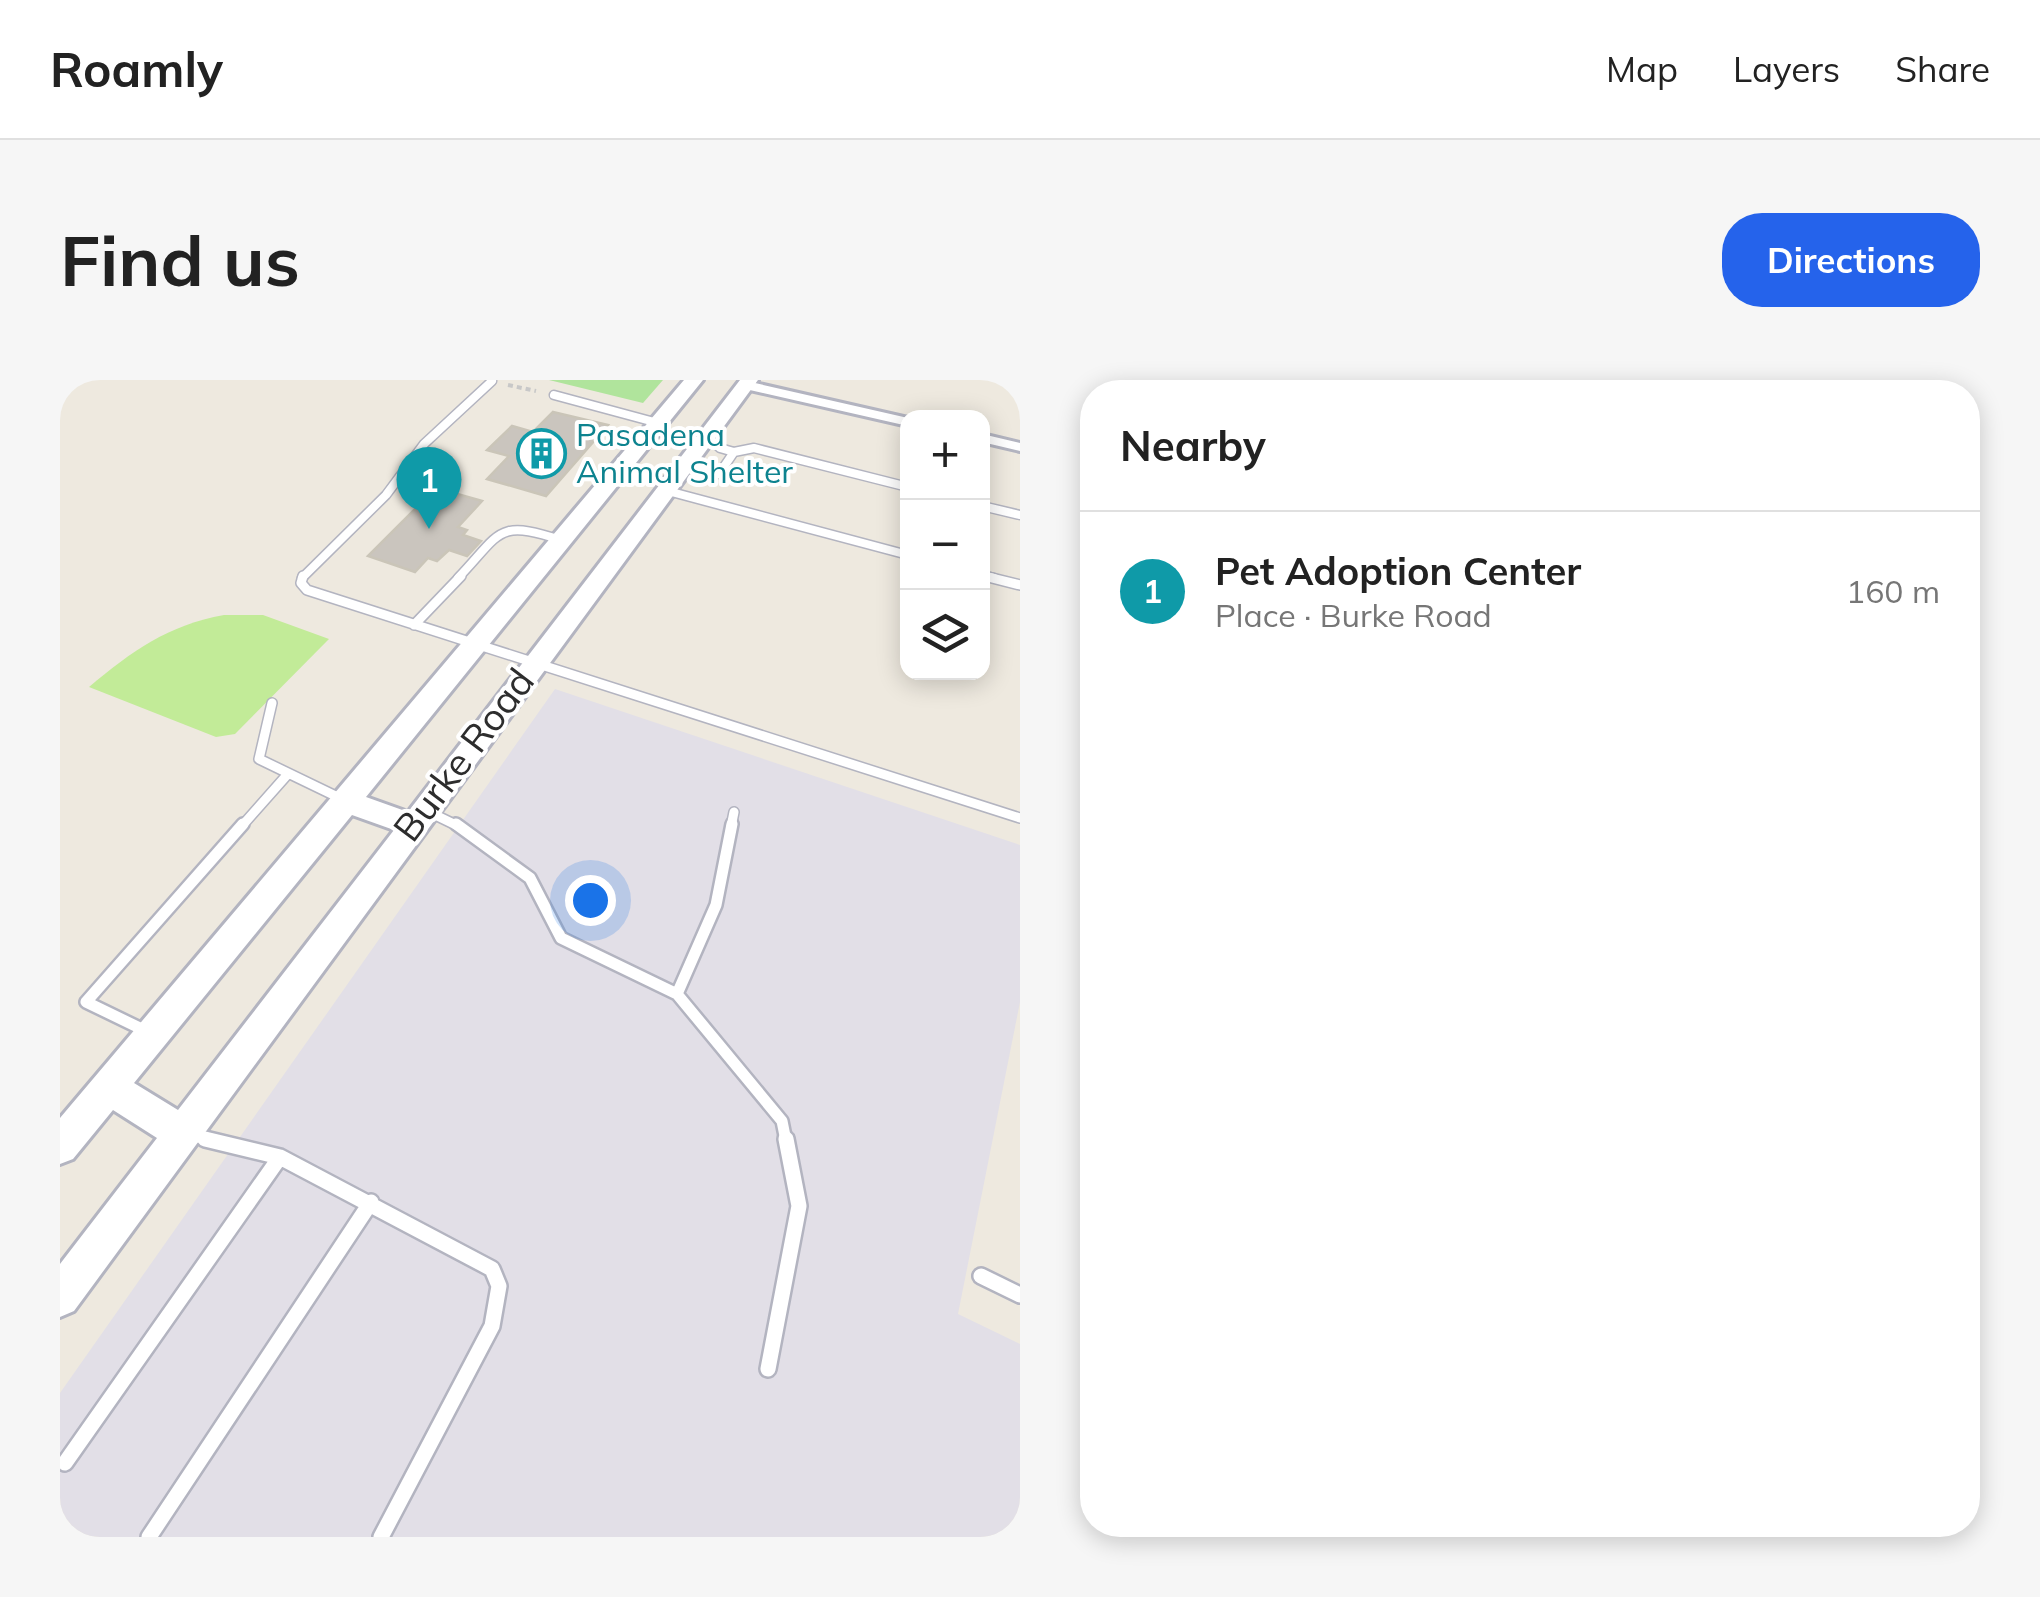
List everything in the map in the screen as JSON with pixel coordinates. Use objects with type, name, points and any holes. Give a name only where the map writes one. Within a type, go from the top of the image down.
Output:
[{"type":"main road","name":"Burke Road","points":[[60,1297],[664,490],[694,380]]},
{"type":"main road","name":"Burke Road","points":[[60,1146],[561,540],[682,429],[747,382]]},
{"type":"main road","points":[[346,801],[418,817]]},
{"type":"main road","points":[[108,1088],[182,1133]]},
{"type":"street","points":[[747,382],[900,420]]},
{"type":"street","points":[[990,440],[1020,447]]},
{"type":"lane","points":[[492,381],[424,444],[386,495],[303,574],[301,583],[307,590],[1020,818]]},
{"type":"lane","points":[[554,395],[682,429],[734,452],[754,448],[900,485]]},
{"type":"lane","points":[[719,474],[734,452]]},
{"type":"lane","points":[[664,490],[900,553]]},
{"type":"lane","points":[[990,508],[1020,516]]},
{"type":"lane","points":[[414,626],[505,529],[518,526],[561,540]]},
{"type":"lane","points":[[990,577],[1020,585]]},
{"type":"lane","points":[[272,702],[259,760],[346,801]]},
{"type":"lane","points":[[152,1034],[86,1002],[287,775]]},
{"type":"lane","points":[[676,994],[716,905],[734,812]]},
{"type":"lane","points":[[418,817],[454,822],[530,878],[562,938],[676,994],[782,1121],[799,1206],[768,1368]]},
{"type":"lane","points":[[182,1133],[280,1156],[475,1256],[492,1269],[499,1286],[492,1326],[381,1537]]},
{"type":"lane","points":[[62,1464],[280,1156]]},
{"type":"lane","points":[[149,1537],[371,1202]]},
{"type":"lane","points":[[980,1276],[1020,1295]]},
{"type":"path","points":[[492,381],[554,395]]},
{"type":"shaded area","points":[[555,689],[1020,845],[1020,1002],[958,1314],[1020,1344],[1020,1537],[60,1537],[60,1393]]},
{"type":"green space","points":[[549,380],[663,380],[643,403]]},
{"type":"green space","points":[[224,615],[263,615],[329,639],[235,734],[216,737],[89,687],[152,641],[185,625]]},
{"type":"building","name":"Pasadena Animal Shelter","points":[[553,412],[608,425],[546,496],[487,479],[509,456],[487,450],[512,426],[533,432]]},
{"type":"building","points":[[436,488],[482,501],[458,527],[467,530],[463,535],[481,541],[467,556],[449,550],[437,561],[428,558],[415,572],[368,556]]},
{"type":"place","name":"Pasadena Animal Shelter","points":[[541,453]]},
{"type":"place","name":"Pet Adoption Center","points":[[429,529]]}]
